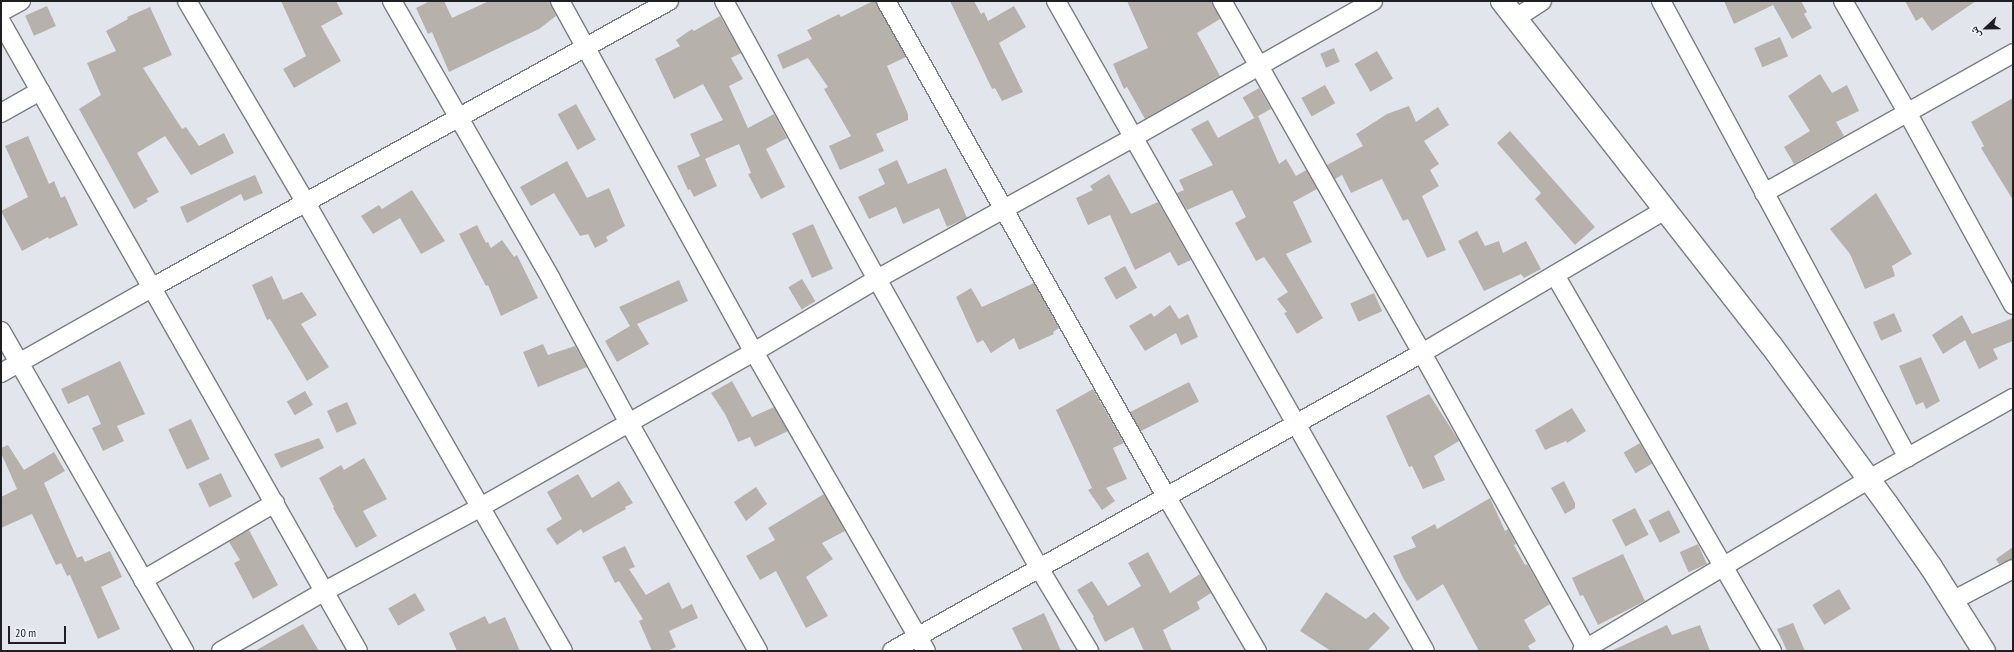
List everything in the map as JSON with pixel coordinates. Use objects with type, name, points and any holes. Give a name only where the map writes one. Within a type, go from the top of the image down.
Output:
[{"type":"main road","points":[[1509,9],[1771,346],[1869,479],[1984,651]]},
{"type":"street","points":[[1,12],[21,1]]},
{"type":"street","points":[[187,1],[306,203],[479,508],[563,651]]},
{"type":"street","points":[[392,1],[551,279],[629,423],[758,651]]},
{"type":"street","points":[[560,1],[754,352],[922,644]]},
{"type":"street","points":[[1,373],[669,1]]},
{"type":"street","points":[[724,1],[877,279],[1039,568],[1089,651]]},
{"type":"street","points":[[886,1],[1166,496],[1257,651]]},
{"type":"street","points":[[1056,1],[1425,651]]},
{"type":"street","points":[[1222,1],[1422,353],[1585,650],[1869,479],[2013,398]]},
{"type":"street","points":[[221,651],[325,591],[479,508],[754,352],[877,279],[1003,208],[1134,138],[1373,1]]},
{"type":"street","points":[[1509,9],[1542,1]]},
{"type":"street","points":[[1661,1],[1908,458]]},
{"type":"street","points":[[1843,1],[1907,112],[2013,305]]},
{"type":"street","points":[[1,22],[153,287],[358,651]]},
{"type":"street","points":[[1764,192],[2013,53]]},
{"type":"street","points":[[1,113],[40,91]]},
{"type":"street","points":[[892,651],[922,644],[1039,568],[1422,353],[1665,210]]},
{"type":"street","points":[[1555,275],[1772,651]]},
{"type":"street","points":[[1,331],[184,651]]},
{"type":"street","points":[[143,580],[275,503]]},
{"type":"street","points":[[1952,601],[2013,569]]},
{"type":"building","points":[[281,1],[336,1],[343,14],[321,26],[341,61],[294,88],[283,69],[306,56]]},
{"type":"building","points":[[430,1],[444,1],[452,18],[489,1],[550,1],[556,16],[539,29],[449,72],[432,32],[428,34],[416,8]]},
{"type":"building","points":[[873,1],[876,1],[906,57],[887,66],[908,114],[908,120],[876,134],[884,151],[840,170],[829,146],[851,136],[824,89],[828,87],[808,58],[783,69],[777,55],[812,39],[807,30],[839,14],[841,17]]},
{"type":"building","points":[[950,1],[974,1],[981,14],[984,12],[988,21],[1014,6],[1026,27],[999,43],[1023,92],[1002,101],[995,88],[992,89]]},
{"type":"building","points":[[1127,1],[1212,1],[1220,19],[1197,33],[1220,76],[1145,119],[1127,87],[1124,89],[1113,64],[1148,48]]},
{"type":"building","points":[[1724,1],[1801,1],[1807,12],[1804,14],[1812,28],[1792,39],[1773,5],[1734,24]]},
{"type":"building","points":[[1905,1],[1976,1],[1932,31],[1922,17],[1916,21]]},
{"type":"building","points":[[47,6],[56,26],[34,36],[25,16]]},
{"type":"building","points":[[150,7],[172,55],[143,68],[182,129],[186,127],[199,146],[224,133],[234,153],[191,175],[165,136],[137,153],[159,192],[146,199],[148,201],[134,209],[79,109],[101,95],[87,63],[116,51],[106,31],[128,19],[127,17]]},
{"type":"building","points":[[720,16],[741,53],[731,58],[743,79],[729,86],[748,128],[774,114],[787,138],[766,149],[785,187],[761,199],[748,174],[751,173],[739,144],[705,159],[717,186],[694,197],[690,189],[688,190],[677,166],[700,156],[690,134],[723,120],[703,84],[674,99],[655,59],[680,46],[676,40],[692,29],[694,31]]},
{"type":"building","points":[[1780,37],[1788,56],[1762,67],[1754,48]]},
{"type":"building","points":[[1334,48],[1340,62],[1326,68],[1320,54]]},
{"type":"building","points":[[1377,51],[1393,79],[1370,92],[1354,64]]},
{"type":"building","points":[[1820,74],[1832,93],[1847,85],[1859,111],[1836,122],[1844,136],[1794,164],[1784,147],[1810,131],[1788,96]]},
{"type":"building","points":[[1325,85],[1335,103],[1312,116],[1301,98]]},
{"type":"building","points":[[1259,88],[1271,109],[1255,118],[1243,98]]},
{"type":"building","points":[[2013,98],[2013,200],[1981,148],[1984,146],[1971,122]]},
{"type":"building","points":[[576,104],[596,140],[578,150],[558,114]]},
{"type":"building","points":[[1409,106],[1416,122],[1438,107],[1449,125],[1424,141],[1439,164],[1430,170],[1439,186],[1422,196],[1446,250],[1427,258],[1408,219],[1403,221],[1382,179],[1351,193],[1342,175],[1335,179],[1327,165],[1363,146],[1356,134],[1387,114]]},
{"type":"building","points":[[1258,116],[1279,164],[1286,159],[1296,176],[1306,170],[1317,189],[1293,202],[1312,242],[1286,254],[1323,318],[1297,334],[1284,313],[1287,312],[1277,299],[1288,292],[1264,257],[1256,261],[1235,223],[1246,217],[1232,190],[1187,210],[1177,193],[1184,190],[1179,180],[1213,165],[1191,129],[1208,120],[1218,138]]},
{"type":"building","points":[[1510,131],[1595,227],[1575,245],[1535,199],[1541,193],[1497,143]]},
{"type":"building","points":[[28,136],[49,184],[54,181],[61,198],[65,196],[78,225],[49,239],[48,237],[22,251],[1,211],[28,197],[5,146]]},
{"type":"building","points":[[897,160],[908,184],[946,168],[967,218],[947,227],[939,208],[903,224],[896,207],[869,219],[858,197],[885,184],[878,169]]},
{"type":"building","points":[[567,161],[587,198],[609,188],[625,226],[606,237],[608,241],[595,248],[588,234],[580,236],[554,193],[531,206],[520,187]]},
{"type":"building","points":[[1109,174],[1131,214],[1158,202],[1191,260],[1178,266],[1170,252],[1135,270],[1110,215],[1088,225],[1076,198],[1093,190],[1090,186]]},
{"type":"building","points":[[255,175],[263,193],[244,201],[241,194],[187,223],[180,207]]},
{"type":"building","points":[[412,190],[445,241],[421,254],[400,218],[373,234],[361,216],[379,205],[382,209]]},
{"type":"building","points":[[1876,193],[1912,254],[1892,266],[1895,276],[1865,289],[1850,254],[1830,229]]},
{"type":"building","points":[[813,224],[833,269],[812,278],[792,233]]},
{"type":"building","points":[[477,225],[486,243],[488,242],[491,248],[502,240],[514,257],[517,255],[538,298],[501,316],[488,285],[486,286],[459,234]]},
{"type":"building","points":[[1477,231],[1485,246],[1499,241],[1503,253],[1526,241],[1541,269],[1524,278],[1521,274],[1484,291],[1458,241]]},
{"type":"building","points":[[1125,266],[1137,288],[1116,300],[1104,278]]},
{"type":"building","points":[[272,276],[283,300],[302,292],[317,315],[301,324],[329,367],[307,381],[270,319],[267,320],[252,285]]},
{"type":"building","points":[[802,279],[815,301],[802,310],[788,287]]},
{"type":"building","points":[[679,280],[688,301],[637,324],[649,344],[617,362],[605,341],[630,326],[619,307]]},
{"type":"building","points":[[1034,283],[1059,328],[1053,332],[1054,334],[1019,350],[1014,338],[991,353],[983,340],[977,343],[956,297],[971,288],[982,307]]},
{"type":"building","points":[[1374,293],[1382,311],[1358,322],[1350,304]]},
{"type":"building","points":[[1170,305],[1179,319],[1188,314],[1198,337],[1181,345],[1176,333],[1145,351],[1129,326],[1151,313],[1154,317]]},
{"type":"building","points":[[1894,313],[1902,331],[1881,341],[1873,322]]},
{"type":"building","points":[[1962,315],[1972,334],[2013,318],[2013,341],[1993,349],[1998,359],[1979,369],[1965,340],[1943,354],[1932,335]]},
{"type":"building","points":[[543,344],[548,355],[575,346],[587,367],[538,387],[523,352]]},
{"type":"building","points":[[1921,357],[1940,401],[1926,409],[1923,402],[1916,405],[1899,366]]},
{"type":"building","points":[[120,361],[145,414],[117,426],[124,441],[103,451],[92,428],[101,424],[88,395],[68,404],[61,389]]},
{"type":"building","points":[[732,381],[752,417],[774,407],[788,431],[755,447],[750,437],[738,442],[725,414],[711,393]]},
{"type":"building","points":[[1189,382],[1199,402],[1140,432],[1130,412]]},
{"type":"building","points":[[1093,389],[1124,443],[1113,448],[1127,479],[1106,488],[1115,501],[1102,510],[1088,490],[1092,488],[1056,410]]},
{"type":"building","points":[[305,391],[313,405],[295,415],[287,402]]},
{"type":"building","points":[[1429,394],[1459,441],[1434,456],[1445,480],[1423,489],[1412,466],[1409,467],[1386,416]]},
{"type":"building","points":[[347,402],[357,424],[337,433],[327,411]]},
{"type":"building","points":[[1572,408],[1586,431],[1567,443],[1566,441],[1545,450],[1535,430]]},
{"type":"building","points":[[191,419],[210,459],[187,469],[168,430]]},
{"type":"building","points":[[319,438],[324,448],[281,468],[274,454]]},
{"type":"building","points":[[1640,443],[1652,464],[1636,473],[1624,452]]},
{"type":"building","points":[[8,445],[24,470],[54,452],[65,471],[44,483],[77,558],[82,556],[85,562],[110,551],[122,577],[101,587],[120,629],[98,639],[70,575],[67,576],[61,563],[56,565],[32,514],[1,528],[1,497],[17,489],[1,453],[1,448]]},
{"type":"building","points":[[364,458],[387,499],[363,511],[377,536],[356,548],[333,508],[334,507],[319,478],[341,465],[344,470]]},
{"type":"building","points":[[221,473],[232,497],[209,507],[198,484]]},
{"type":"building","points":[[578,474],[592,498],[619,481],[633,503],[625,507],[626,509],[583,533],[581,529],[557,545],[546,529],[562,519],[547,492]]},
{"type":"building","points":[[1564,481],[1575,503],[1575,508],[1565,514],[1551,488]]},
{"type":"building","points":[[756,487],[767,504],[746,521],[734,502]]},
{"type":"building","points":[[824,494],[845,531],[822,543],[833,559],[806,577],[828,616],[806,628],[776,571],[760,580],[746,556],[775,540],[768,528]]},
{"type":"building","points":[[1490,498],[1505,531],[1508,529],[1516,544],[1514,545],[1525,565],[1527,564],[1550,604],[1524,620],[1536,641],[1528,646],[1531,651],[1479,651],[1443,584],[1417,601],[1403,578],[1393,556],[1416,547],[1411,537],[1435,524],[1437,529]]},
{"type":"building","points":[[1635,508],[1649,535],[1625,547],[1612,520]]},
{"type":"building","points":[[1669,510],[1680,532],[1660,543],[1649,520]]},
{"type":"building","points":[[249,530],[278,585],[253,599],[234,563],[240,560],[229,542]]},
{"type":"building","points":[[1698,544],[1707,564],[1689,572],[1680,552]]},
{"type":"building","points":[[625,546],[635,567],[629,569],[646,595],[669,582],[682,609],[692,604],[698,618],[669,631],[676,647],[667,651],[652,651],[639,621],[643,619],[619,581],[615,583],[602,557]]},
{"type":"building","points":[[2013,547],[2013,559],[1999,564],[1996,559]]},
{"type":"building","points":[[1148,552],[1170,593],[1200,574],[1211,593],[1197,602],[1200,609],[1163,630],[1172,651],[1144,651],[1133,627],[1105,642],[1093,618],[1094,617],[1077,590],[1092,581],[1108,606],[1141,586],[1128,563]]},
{"type":"building","points":[[1623,554],[1645,601],[1598,625],[1583,595],[1580,596],[1572,578]]},
{"type":"building","points":[[1839,589],[1851,609],[1824,625],[1812,605]]},
{"type":"building","points":[[1326,592],[1366,619],[1374,612],[1390,628],[1367,651],[1331,651],[1300,631]]},
{"type":"building","points":[[415,593],[425,610],[398,626],[388,608]]},
{"type":"building","points":[[1044,613],[1061,651],[1023,651],[1012,628]]},
{"type":"building","points":[[485,616],[489,624],[505,617],[520,651],[457,651],[449,633]]},
{"type":"building","points":[[1793,623],[1805,651],[1787,651],[1777,629]]},
{"type":"building","points":[[303,624],[319,651],[255,651],[283,635]]},
{"type":"building","points":[[1667,625],[1672,635],[1700,625],[1710,651],[1611,651]]}]
